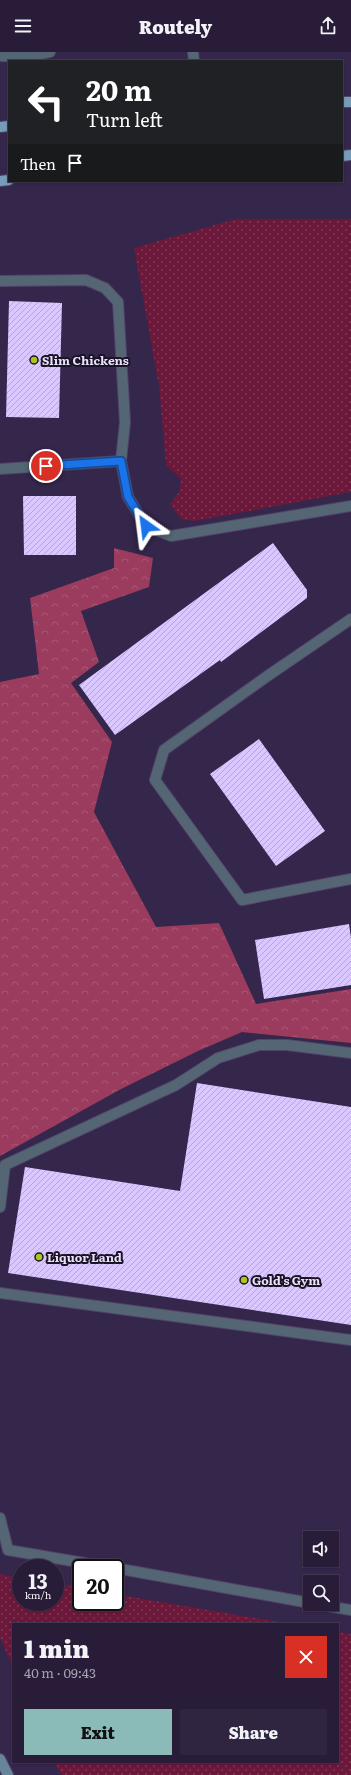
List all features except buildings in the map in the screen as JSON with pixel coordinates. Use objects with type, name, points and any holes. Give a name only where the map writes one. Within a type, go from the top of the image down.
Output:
[{"type":"street","points":[[0,1759],[8,1775]]},
{"type":"lane","points":[[0,56],[26,57],[50,52]]},
{"type":"lane","points":[[0,281],[86,280],[105,288],[118,302],[125,422],[121,461],[128,497],[146,526],[171,536],[351,506]]},
{"type":"lane","points":[[0,469],[121,461]]},
{"type":"lane","points":[[351,619],[164,750],[155,780],[242,900],[351,879]]},
{"type":"lane","points":[[0,1206],[4,1165],[176,1085],[218,1058],[259,1045],[287,1045],[351,1053]]},
{"type":"lane","points":[[0,1293],[351,1340]]},
{"type":"lane","points":[[0,1518],[8,1550],[72,1561]]},
{"type":"lane","points":[[124,1570],[303,1602]]},
{"type":"lane","points":[[339,1608],[351,1610]]},
{"type":"shaded area","points":[[236,219],[351,219],[351,492],[195,521],[181,519],[170,504],[179,492],[181,479],[166,465],[159,386],[134,248]]},
{"type":"shaded area","points":[[0,1574],[12,1576],[12,1611],[64,1611],[64,1585],[72,1586],[72,1611],[124,1611],[124,1596],[284,1623],[12,1623],[12,1665],[0,1638]]},
{"type":"shaded area","points":[[339,1632],[351,1634],[351,1775],[61,1775],[55,1763],[339,1763]]},
{"type":"green space","points":[[114,548],[153,558],[149,587],[81,611],[99,662],[71,683],[112,742],[94,812],[156,927],[219,923],[256,1004],[351,989],[351,1043],[242,1032],[198,1051],[121,1089],[0,1156],[0,682],[39,674],[30,598],[114,568]]},
{"type":"place","name":"Slim Chickens","points":[[34,360]]},
{"type":"place","name":"Liquor Land","points":[[39,1257]]},
{"type":"place","name":"Gold's Gym","points":[[244,1280]]},
{"type":"route","points":[[46,466],[121,461],[128,497],[146,526]]}]
